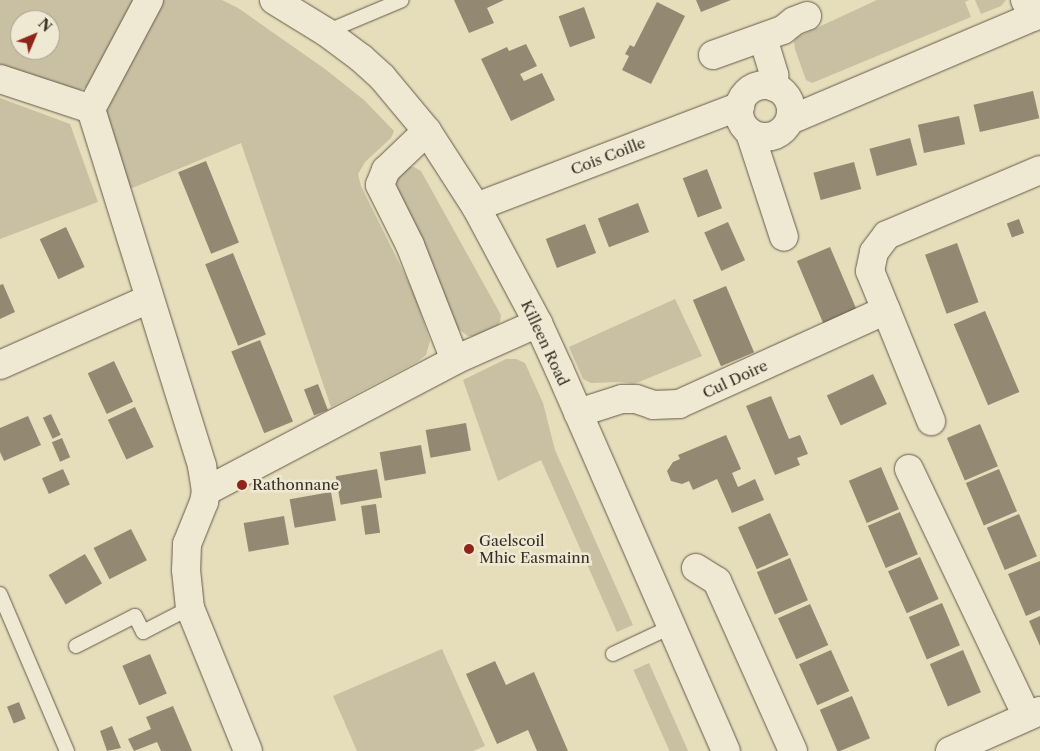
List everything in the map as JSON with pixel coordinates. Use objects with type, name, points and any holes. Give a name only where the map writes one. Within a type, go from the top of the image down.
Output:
[{"type":"street","points":[[149,0],[91,109],[202,466],[206,491],[204,502],[187,544],[186,570],[190,608],[248,751]]},
{"type":"street","name":"Killeen Road","points":[[274,0],[326,32],[361,58],[382,77],[428,132],[476,207],[538,323],[726,751]]},
{"type":"street","points":[[713,55],[783,30],[794,21],[808,16]]},
{"type":"street","points":[[790,120],[1033,17]]},
{"type":"street","points":[[763,38],[774,75],[774,87]]},
{"type":"street","points":[[0,79],[91,109]]},
{"type":"street","points":[[750,133],[765,138],[773,136],[786,127],[790,120],[790,104],[787,97],[774,87],[756,87],[743,97],[740,106],[741,121],[750,133],[784,237]]},
{"type":"street","name":"Cois Coille","points":[[476,207],[740,106]]},
{"type":"street","points":[[428,132],[386,170],[380,185],[410,245],[455,360]]},
{"type":"street","points":[[931,421],[870,271],[874,252],[887,235],[1040,170]]},
{"type":"street","points":[[0,365],[149,299]]},
{"type":"street","name":"Cul Doire","points":[[578,414],[622,399],[636,399],[653,405],[679,404],[886,310]]},
{"type":"street","points":[[206,491],[455,360],[538,323]]},
{"type":"street","points":[[909,469],[1034,713],[950,751]]},
{"type":"street","points":[[696,568],[717,581],[793,751]]},
{"type":"lane","points":[[326,32],[402,0]]},
{"type":"lane","points":[[0,594],[66,751]]},
{"type":"lane","points":[[76,646],[135,616],[143,632],[190,608]]},
{"type":"lane","points":[[613,654],[671,627]]},
{"type":"shaded area","points":[[0,0],[138,0],[91,85],[74,93],[0,68]]},
{"type":"shaded area","points":[[164,0],[222,0],[238,8],[325,69],[364,100],[394,131],[391,138],[365,162],[358,174],[361,186],[414,293],[430,341],[426,355],[417,362],[331,407],[241,143],[125,191],[102,124],[106,107]]},
{"type":"shaded area","points":[[877,0],[969,0],[965,2],[971,17],[812,83],[806,80],[795,49],[794,42],[797,37]]},
{"type":"shaded area","points":[[975,0],[1006,0],[1001,6],[981,14]]},
{"type":"shaded area","points":[[0,98],[70,124],[98,202],[0,239]]},
{"type":"shaded area","points":[[408,167],[414,167],[421,171],[501,315],[500,322],[496,327],[479,337],[468,336],[458,329],[428,254],[397,188],[395,181],[398,175]]},
{"type":"shaded area","points":[[675,299],[702,356],[634,384],[619,382],[591,383],[583,379],[569,347]]},
{"type":"shaded area","points":[[506,359],[516,359],[525,363],[543,403],[555,450],[633,625],[617,632],[541,460],[498,481],[463,380]]},
{"type":"shaded area","points":[[442,649],[485,746],[473,751],[357,751],[333,696]]},
{"type":"shaded area","points":[[649,663],[688,751],[670,751],[633,670]]},
{"type":"building","points":[[454,0],[504,0],[487,8],[494,23],[469,33]]},
{"type":"building","points":[[696,0],[731,0],[701,12]]},
{"type":"building","points":[[657,2],[685,16],[651,84],[622,70],[629,56],[625,54],[630,45],[634,47]]},
{"type":"building","points":[[584,7],[595,38],[570,47],[559,16]]},
{"type":"building","points":[[526,44],[537,66],[520,74],[524,81],[542,73],[555,100],[511,121],[481,59],[507,47],[509,51]]},
{"type":"building","points":[[1033,91],[1039,118],[980,132],[974,105]]},
{"type":"building","points":[[959,116],[965,144],[924,153],[918,125]]},
{"type":"building","points":[[910,138],[917,165],[877,176],[869,149]]},
{"type":"building","points":[[206,161],[239,243],[211,254],[178,172]]},
{"type":"building","points":[[854,162],[861,189],[821,200],[813,173]]},
{"type":"building","points":[[707,169],[722,208],[698,218],[683,178]]},
{"type":"building","points":[[638,203],[649,232],[609,247],[598,218]]},
{"type":"building","points":[[1019,219],[1024,233],[1012,238],[1007,223]]},
{"type":"building","points":[[728,222],[745,260],[721,271],[704,233]]},
{"type":"building","points":[[585,224],[596,253],[557,268],[546,239]]},
{"type":"building","points":[[66,227],[85,267],[58,279],[40,239]]},
{"type":"building","points":[[957,243],[979,302],[947,314],[925,255]]},
{"type":"building","points":[[830,247],[858,312],[825,326],[797,261]]},
{"type":"building","points":[[233,253],[266,335],[238,346],[205,264]]},
{"type":"building","points":[[3,284],[15,312],[0,319],[0,285]]},
{"type":"building","points":[[726,286],[754,352],[721,366],[693,300]]},
{"type":"building","points":[[985,311],[1019,392],[988,405],[954,324]]},
{"type":"building","points":[[260,340],[293,422],[264,433],[231,352]]},
{"type":"building","points":[[114,361],[133,402],[107,414],[88,373]]},
{"type":"building","points":[[873,374],[887,404],[841,425],[827,396]]},
{"type":"building","points":[[318,384],[328,410],[314,416],[304,389]]},
{"type":"building","points":[[771,396],[789,439],[800,435],[808,454],[797,458],[800,465],[775,475],[746,406]]},
{"type":"building","points":[[135,407],[154,447],[126,460],[108,420]]},
{"type":"building","points":[[51,414],[61,435],[53,439],[43,418]]},
{"type":"building","points":[[28,416],[41,445],[4,461],[0,452],[0,428]]},
{"type":"building","points":[[466,423],[471,451],[430,458],[426,430]]},
{"type":"building","points":[[980,424],[998,466],[965,480],[947,438]]},
{"type":"building","points":[[726,435],[741,469],[732,473],[738,487],[755,479],[764,500],[732,513],[717,479],[693,490],[689,481],[682,484],[671,481],[667,471],[673,462],[680,459],[678,455]]},
{"type":"building","points":[[62,438],[70,457],[60,462],[52,442]]},
{"type":"building","points":[[421,445],[426,474],[385,481],[380,452]]},
{"type":"building","points":[[881,467],[899,509],[867,523],[849,481]]},
{"type":"building","points":[[63,469],[70,485],[49,494],[42,478]]},
{"type":"building","points":[[377,469],[382,498],[341,505],[336,476]]},
{"type":"building","points":[[999,469],[1017,511],[984,525],[966,483]]},
{"type":"building","points":[[331,492],[336,521],[295,528],[290,499]]},
{"type":"building","points":[[376,504],[380,533],[365,535],[361,506]]},
{"type":"building","points":[[900,512],[918,554],[886,568],[868,526]]},
{"type":"building","points":[[770,513],[789,555],[757,569],[738,527]]},
{"type":"building","points":[[1019,514],[1037,556],[1005,570],[987,528]]},
{"type":"building","points":[[284,516],[289,545],[249,552],[244,523]]},
{"type":"building","points":[[131,529],[147,560],[109,579],[94,548]]},
{"type":"building","points":[[85,554],[102,583],[66,604],[49,575]]},
{"type":"building","points":[[920,557],[939,599],[907,613],[888,571]]},
{"type":"building","points":[[790,558],[808,600],[775,614],[757,572]]},
{"type":"building","points":[[1040,561],[1040,610],[1026,616],[1008,574]]},
{"type":"building","points":[[942,603],[960,645],[927,659],[909,617]]},
{"type":"building","points":[[810,604],[828,645],[796,659],[778,618]]},
{"type":"building","points":[[1040,616],[1040,646],[1029,621]]},
{"type":"building","points":[[831,650],[849,691],[817,705],[799,664]]},
{"type":"building","points":[[963,650],[981,692],[948,706],[930,664]]},
{"type":"building","points":[[150,654],[167,694],[139,705],[122,666]]},
{"type":"building","points":[[495,661],[506,685],[534,672],[568,751],[537,751],[528,730],[497,744],[466,674]]},
{"type":"building","points":[[852,696],[870,738],[837,751],[820,710]]},
{"type":"building","points":[[19,702],[26,719],[14,724],[7,707]]},
{"type":"building","points":[[173,706],[192,751],[161,751],[157,742],[134,751],[128,739],[151,729],[146,717]]},
{"type":"building","points":[[112,726],[121,748],[107,751],[100,731]]},
{"type":"place","name":"Rathonnane","points":[[242,485]]},
{"type":"place","name":"Gaelscoil Mhic Easmainn","points":[[469,549]]}]
